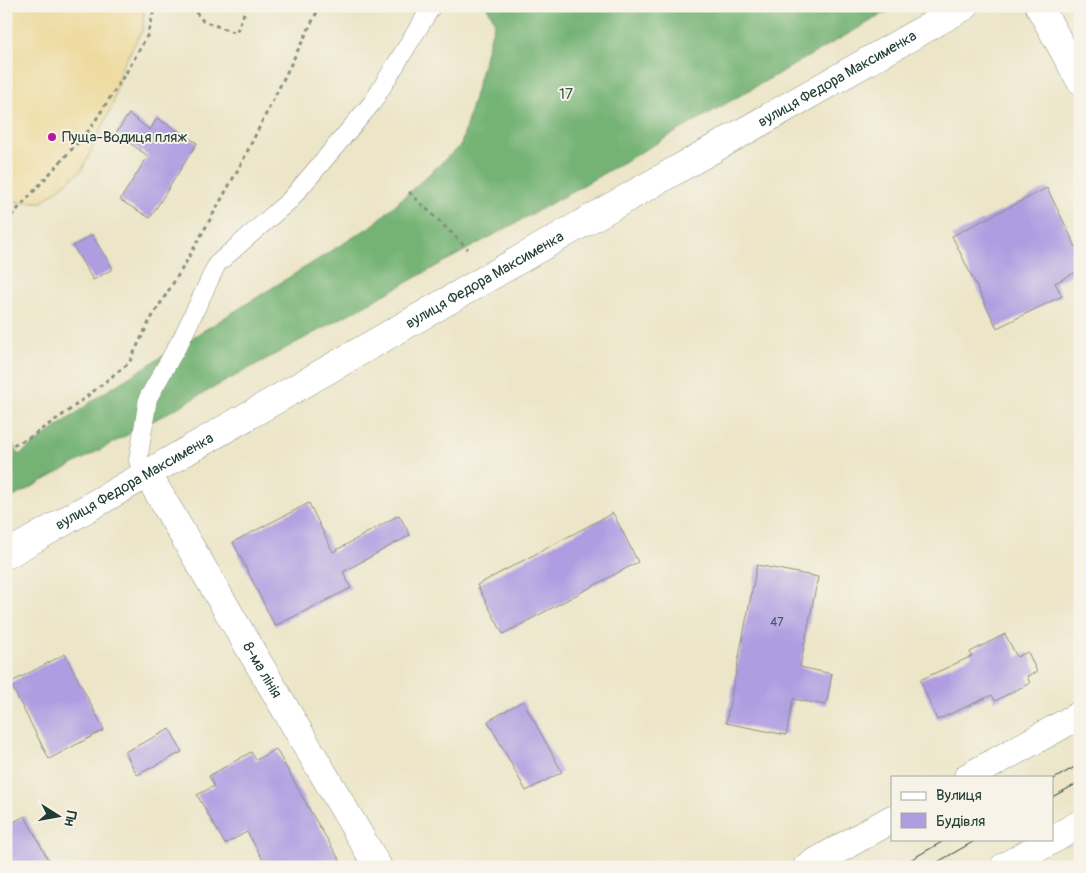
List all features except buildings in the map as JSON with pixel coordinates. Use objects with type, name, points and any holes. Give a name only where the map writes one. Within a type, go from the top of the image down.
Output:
[{"type":"street","name":"вулиця Федора Максименка","points":[[6,555],[590,219],[966,6]]},
{"type":"street","points":[[1039,6],[1080,80]]},
{"type":"street","name":"8-ма лінія","points":[[148,475],[378,867]]},
{"type":"street","points":[[970,776],[1080,715]]},
{"type":"street","points":[[807,867],[891,820]]},
{"type":"street","points":[[1054,839],[1080,824]]},
{"type":"street","points":[[1004,867],[1052,840]]},
{"type":"lane","points":[[148,475],[138,461],[148,398],[182,338],[217,264],[290,200],[372,103],[432,6]]},
{"type":"path","points":[[6,222],[90,129],[147,36],[155,6]]},
{"type":"path","points":[[191,6],[202,21],[236,33],[247,6]]},
{"type":"path","points":[[6,443],[8,448],[29,438],[67,412],[129,364],[149,322],[185,264],[240,166],[320,6]]},
{"type":"path","points":[[409,192],[468,249]]},
{"type":"green space","name":"17","points":[[486,6],[897,6],[543,208],[6,501],[6,432],[19,455],[102,394],[373,225],[461,145],[495,21]]},
{"type":"sand","name":"Пуща-Водиця пляж","points":[[6,6],[144,6],[143,29],[121,69],[113,104],[82,170],[42,202],[6,202]]},
{"type":"tram line","points":[[1054,779],[1080,764]]},
{"type":"tram line","points":[[1054,796],[1080,782]]},
{"type":"tram line","points":[[898,867],[945,840]]},
{"type":"tram line","points":[[929,867],[976,840]]},
{"type":"place","name":"Пуща-Водиця пляж","points":[[52,137]]}]
